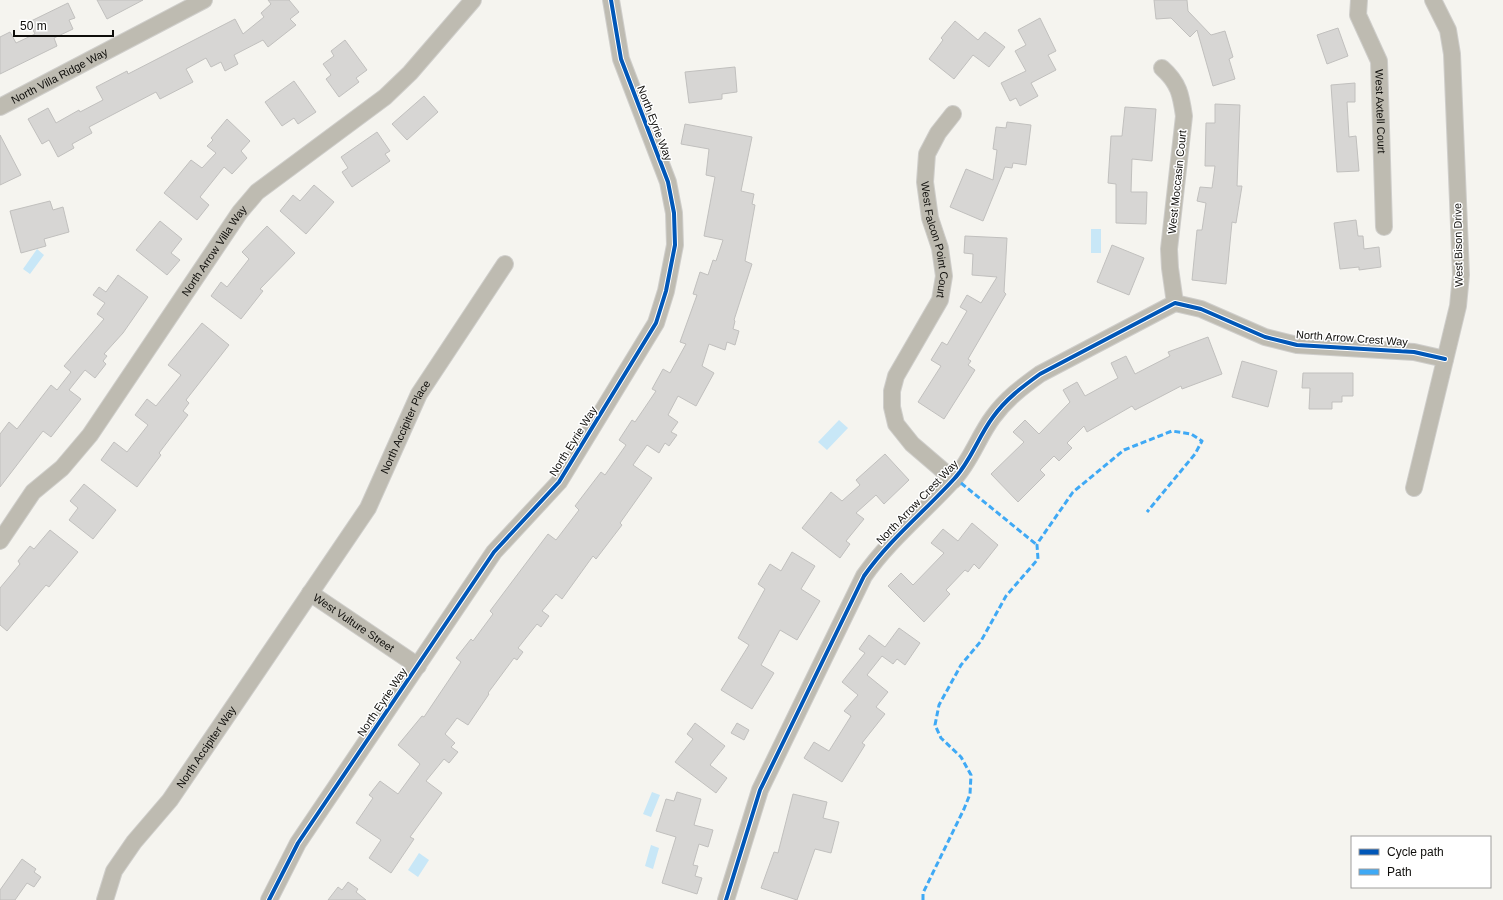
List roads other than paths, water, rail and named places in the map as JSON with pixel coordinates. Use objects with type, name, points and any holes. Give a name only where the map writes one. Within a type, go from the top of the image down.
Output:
[{"type":"street","name":"North Villa Ridge Way","points":[[0,107],[204,0]]},
{"type":"street","name":"North Arrow Villa Way","points":[[0,541],[33,492],[62,468],[90,435],[240,212],[257,192],[385,97],[410,73],[472,0]]},
{"type":"street","name":"North Eyrie Way","points":[[269,900],[298,843],[494,552],[559,482],[656,323],[666,291],[675,245],[674,213],[668,182],[621,59],[611,0]]},
{"type":"street","name":"West Axtell Court","points":[[1359,0],[1358,15],[1379,61],[1384,227]]},
{"type":"street","name":"West Bison Drive","points":[[1414,488],[1458,306],[1461,275],[1452,54],[1448,30],[1433,0]]},
{"type":"street","name":"West Moccasin Court","points":[[1162,68],[1173,79],[1181,95],[1184,116],[1169,249],[1175,303]]},
{"type":"street","name":"West Falcon Point Court","points":[[953,114],[938,133],[927,154],[924,182],[930,218],[940,248],[944,276],[940,300],[896,376],[892,391],[892,407],[896,424],[912,444],[954,480]]},
{"type":"street","name":"North Accipiter Place","points":[[310,593],[368,508],[419,394],[505,264]]},
{"type":"street","name":"North Arrow Crest Way","points":[[726,900],[760,790],[864,576],[878,556],[954,480],[967,462],[992,418],[1005,402],[1019,389],[1040,374],[1175,303],[1201,309],[1265,337],[1297,345],[1414,352],[1445,360]]},
{"type":"street","name":"West Vulture Street","points":[[310,593],[418,666]]},
{"type":"street","name":"North Accipiter Way","points":[[105,900],[114,871],[134,842],[170,800],[310,593]]},
{"type":"water","points":[[1091,229],[1101,229],[1101,253],[1091,253]]},
{"type":"water","points":[[37,249],[44,255],[30,274],[23,269]]},
{"type":"water","points":[[839,420],[848,428],[827,450],[818,442]]},
{"type":"water","points":[[652,792],[660,795],[651,817],[643,814]]},
{"type":"water","points":[[651,845],[659,848],[653,869],[645,866]]},
{"type":"water","points":[[419,853],[429,860],[418,877],[408,870]]}]
